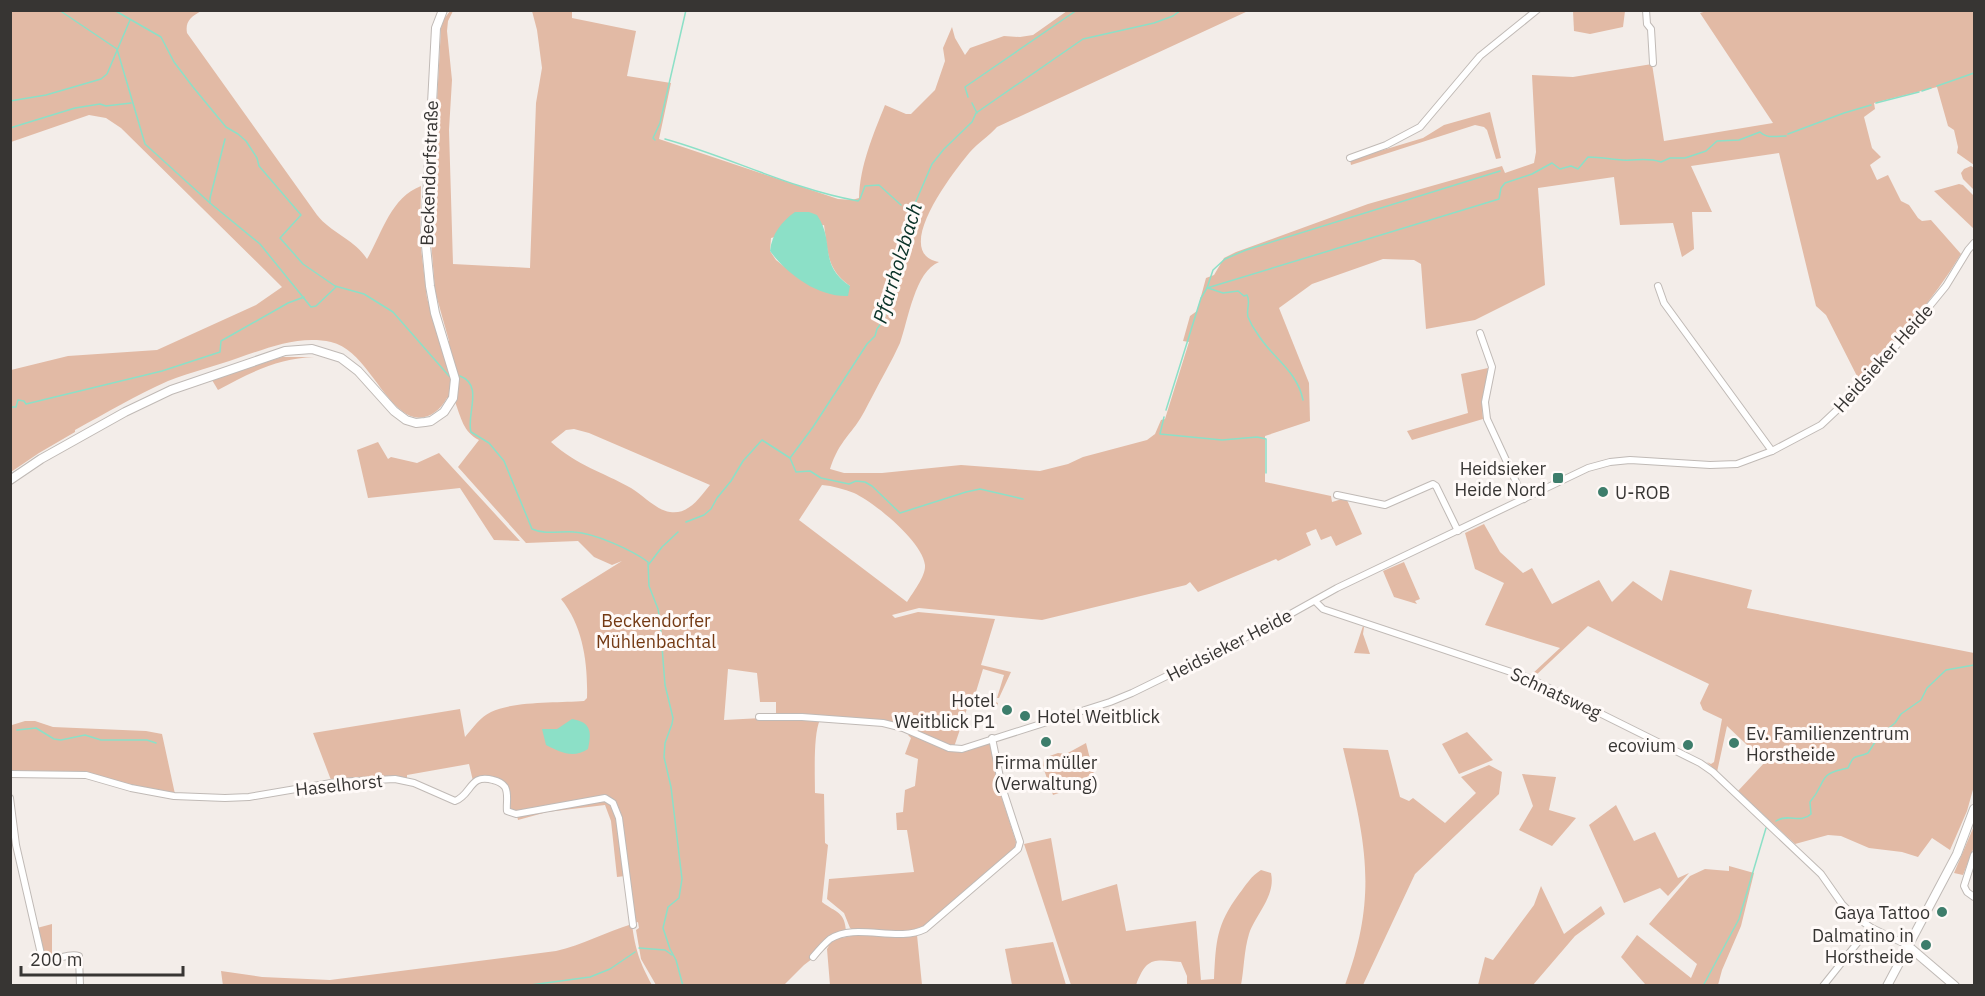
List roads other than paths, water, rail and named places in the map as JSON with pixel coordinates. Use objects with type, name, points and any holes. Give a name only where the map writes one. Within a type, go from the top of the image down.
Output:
[{"type":"street","name":"Beckendorfstraße","points":[[10,480],[41,459],[125,412],[171,390],[294,350],[316,350],[345,360],[394,411],[406,420],[416,423],[431,421],[444,412],[453,398],[455,378],[429,286],[425,223],[436,28],[443,10]]},
{"type":"street","points":[[1350,158],[1386,145],[1420,127],[1480,56],[1537,10]]},
{"type":"street","points":[[1646,10],[1647,24],[1651,29],[1653,63]]},
{"type":"street","name":"Heidsieker Heide","points":[[759,717],[802,717],[891,724],[955,749],[962,749],[1122,698],[1334,590],[1580,472],[1610,462],[1648,460],[1725,465],[1749,461],[1821,425],[1838,409],[1905,336],[1952,278],[1974,243]]},
{"type":"street","points":[[1658,286],[1664,303],[1772,451]]},
{"type":"street","points":[[1480,333],[1492,367],[1485,402],[1486,419],[1524,499]]},
{"type":"street","points":[[1337,495],[1385,505],[1433,484],[1458,531]]},
{"type":"street","name":"Schnatsweg","points":[[1316,601],[1323,609],[1528,678],[1700,763],[1713,772],[1821,874],[1842,904],[1860,921],[1907,945]]},
{"type":"street","points":[[813,957],[829,940],[840,935],[915,934],[925,929],[1018,849],[1020,842],[1002,787],[992,738]]},
{"type":"street","name":"Haselhorst","points":[[10,774],[86,775],[131,788],[174,796],[225,798],[249,797],[337,782],[395,779],[414,783],[455,801],[463,796],[475,781],[485,778],[498,781],[503,785],[507,811],[516,814],[605,798],[613,804],[619,818],[633,925]]},
{"type":"street","points":[[10,798],[16,845],[41,954],[43,958],[50,960],[78,956],[80,986]]},
{"type":"street","points":[[1887,986],[1957,854],[1974,809]]},
{"type":"street","points":[[1974,855],[1964,886],[1967,892],[1974,897]]},
{"type":"street","points":[[1823,986],[1870,927]]},
{"type":"street","points":[[1907,945],[1955,986]]},
{"type":"waterway","points":[[59,10],[117,49],[145,144],[210,203]]},
{"type":"waterway","points":[[114,10],[161,37],[174,62],[193,87],[226,127],[246,141],[257,158],[259,166],[301,215],[280,238],[303,264],[335,286],[364,294],[393,312],[449,376]]},
{"type":"waterway","points":[[655,140],[653,138],[660,123],[686,10]]},
{"type":"waterway","points":[[968,97],[965,87],[1077,10]]},
{"type":"waterway","name":"Pfarrholzbach","points":[[790,458],[867,344],[875,336],[884,319],[910,215],[932,164],[944,149],[972,122],[976,113],[1083,39],[1154,23],[1173,16],[1181,10]]},
{"type":"waterway","points":[[10,101],[46,95],[101,79],[107,74],[130,20]]},
{"type":"waterway","points":[[1937,86],[1974,73]]},
{"type":"waterway","points":[[1922,91],[1931,88]]},
{"type":"waterway","points":[[1876,103],[1919,92]]},
{"type":"waterway","points":[[10,128],[75,108],[131,103]]},
{"type":"waterway","points":[[972,103],[977,113]]},
{"type":"waterway","points":[[1788,134],[1871,105]]},
{"type":"waterway","points":[[1207,288],[1499,199],[1501,188],[1505,183],[1532,174],[1552,163],[1560,169],[1571,166],[1578,169],[1588,157],[1661,162],[1670,158],[1685,158],[1706,151],[1717,141],[1739,140],[1760,132],[1769,136],[1786,136]]},
{"type":"waterway","points":[[225,139],[210,203],[260,244],[311,307],[316,306],[336,287]]},
{"type":"waterway","points":[[665,139],[833,196],[858,201],[865,186],[879,185],[901,205]]},
{"type":"waterway","points":[[1166,410],[1201,298],[1213,270],[1225,259],[1246,250],[1500,171]]},
{"type":"waterway","points":[[1208,288],[1223,293],[1238,291],[1244,296],[1247,295],[1248,317],[1251,323],[1263,342],[1290,372],[1300,389],[1303,400]]},
{"type":"waterway","points":[[10,407],[16,407],[18,400],[26,404],[162,371],[220,352],[221,341],[288,303],[304,297]]},
{"type":"waterway","points":[[460,376],[467,380],[473,393],[471,432],[489,443],[504,461],[532,529],[542,532],[574,532],[592,535],[623,547],[648,562],[649,586],[658,609],[665,685],[673,718],[665,743],[664,757],[671,787],[682,879],[679,898],[668,907],[663,928],[676,960],[683,986]]},
{"type":"waterway","points":[[1164,417],[1160,434],[1222,440],[1257,437],[1266,439],[1266,473]]},
{"type":"waterway","points":[[686,522],[704,515],[711,509],[743,461],[762,440],[790,458],[796,472],[810,471],[821,478],[849,484],[856,481],[865,482],[900,513],[980,489],[1023,499]]},
{"type":"waterway","points":[[649,564],[678,532]]},
{"type":"waterway","points":[[1776,821],[1785,818],[1803,818],[1811,814],[1810,802],[1827,776],[1848,768],[1854,758],[1868,753],[1879,736],[1895,723],[1901,714],[1921,700],[1927,688],[1946,670],[1974,665]]},
{"type":"waterway","points":[[17,730],[36,728],[54,739],[61,740],[85,735],[101,740],[147,740],[156,743]]},
{"type":"waterway","points":[[1703,986],[1739,919],[1766,828]]},
{"type":"waterway","points":[[639,948],[665,950],[672,955]]},
{"type":"waterway","points":[[523,986],[590,977],[610,969],[635,952]]},
{"type":"place","name":"Heidsieker Heide Nord","points":[[1558,478]]},
{"type":"place","name":"U-ROB","points":[[1603,492]]},
{"type":"place","name":"Hotel Weitblick P1","points":[[1007,710]]},
{"type":"place","name":"Hotel Weitblick","points":[[1025,716]]},
{"type":"place","name":"Firma müller (Verwaltung)","points":[[1046,742]]},
{"type":"place","name":"Ev. Familienzentrum Horstheide","points":[[1734,743]]},
{"type":"place","name":"ecovium","points":[[1688,745]]},
{"type":"place","name":"Gaya Tattoo","points":[[1942,912]]},
{"type":"place","name":"Dalmatino in Horstheide","points":[[1926,945]]},
{"type":"park label","name":"Beckendorfer Mühlenbachtal","points":[[656,630]]}]
